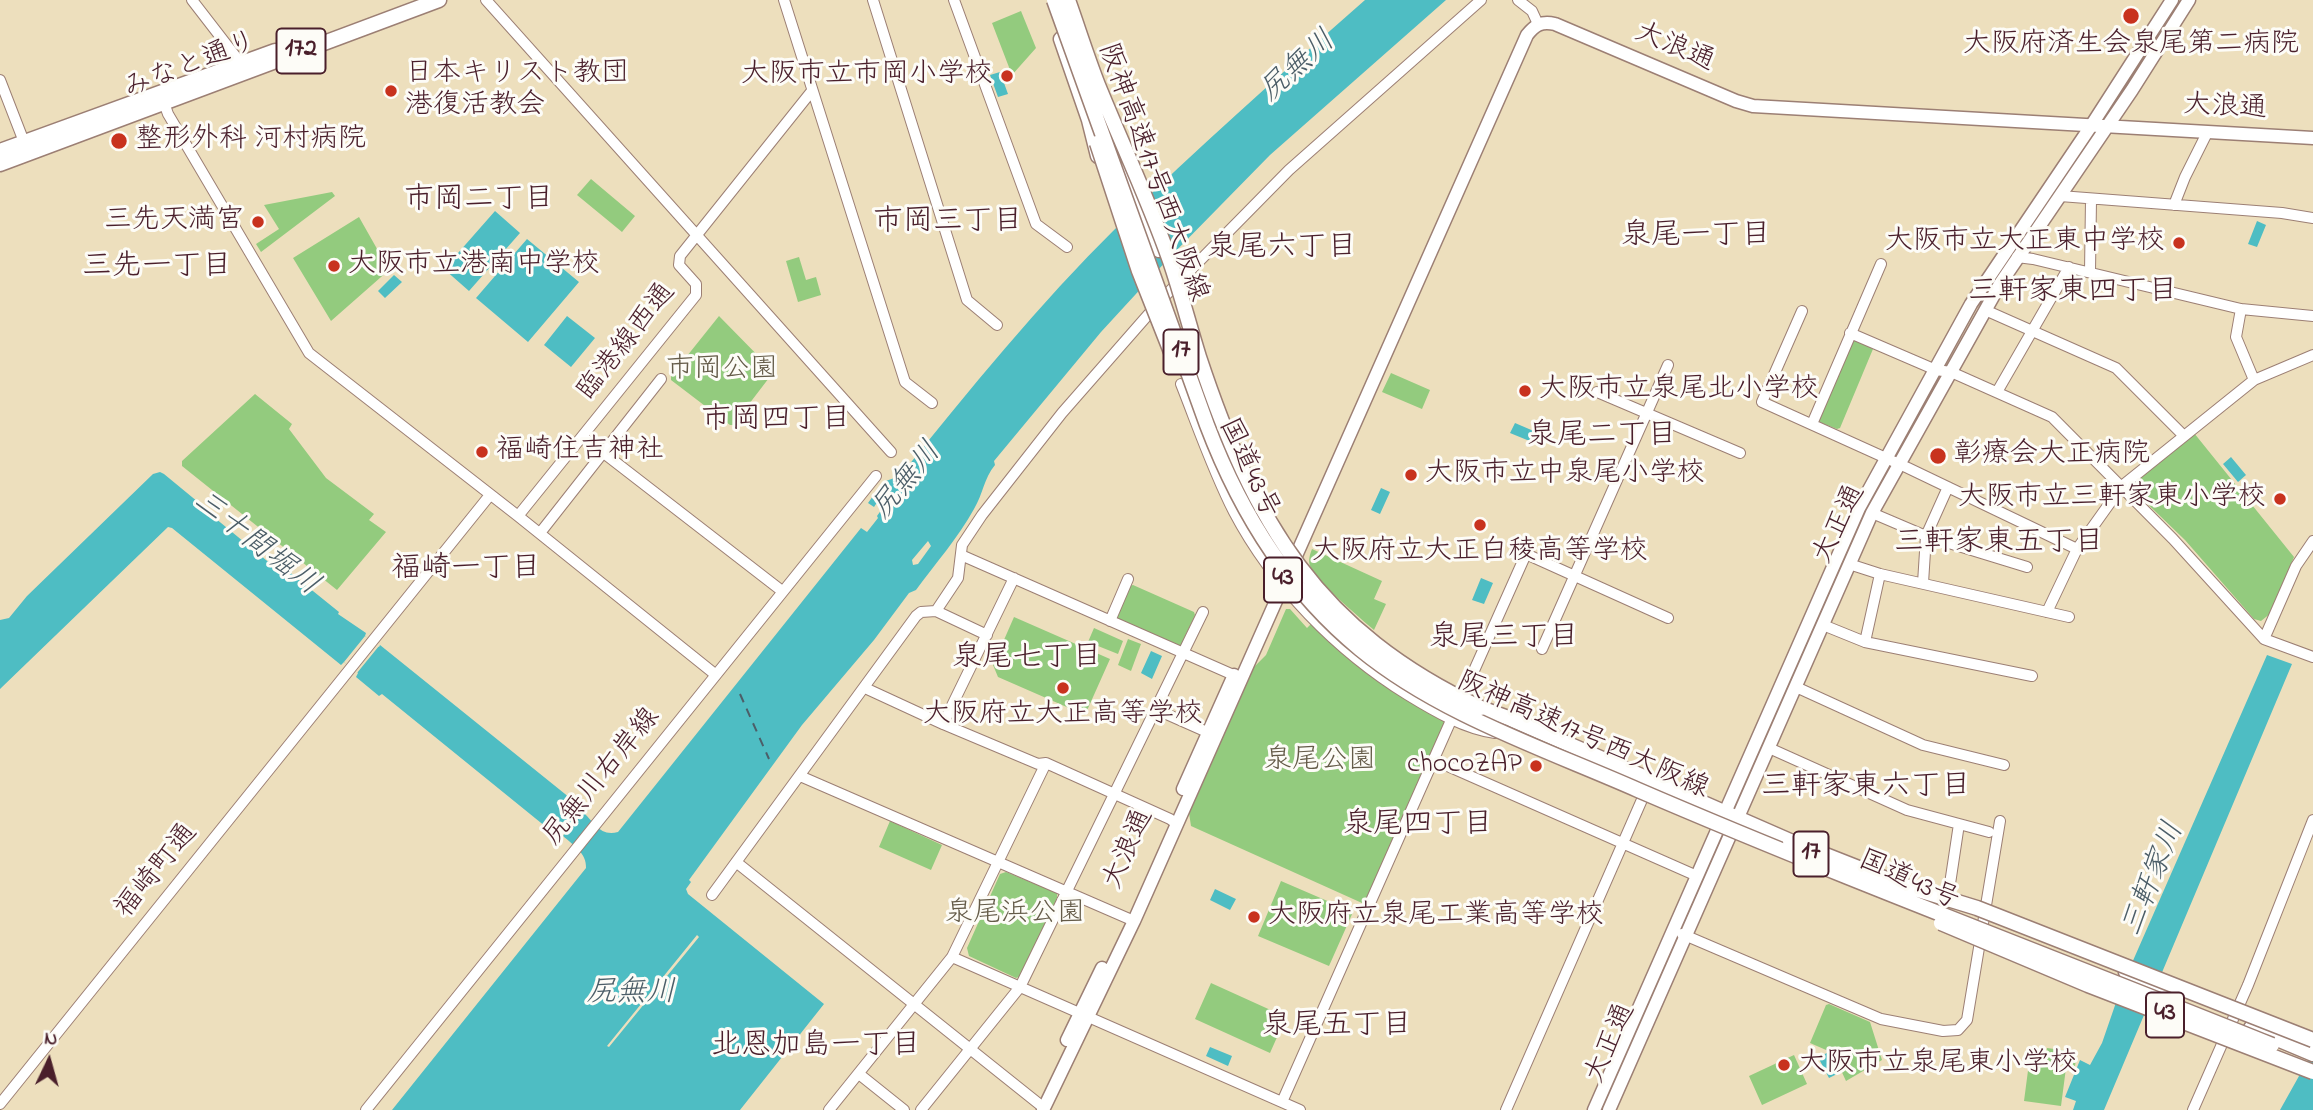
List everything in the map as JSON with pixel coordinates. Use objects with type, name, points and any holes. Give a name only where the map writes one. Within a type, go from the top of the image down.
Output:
[{"type":"highway","name":"みなと通り","points":[[0,164],[26,148],[244,67],[412,0]]},
{"type":"highway","name":"みなと通り","points":[[244,67],[439,0]]},
{"type":"highway","name":"阪神高速17号西大阪線","points":[[1051,0],[1111,145]]},
{"type":"highway","points":[[1051,0],[1114,204]]},
{"type":"highway","name":"国道43号","points":[[1051,0],[1139,271],[1236,513],[1286,584],[1319,619],[1375,666],[1429,702],[1644,796],[1790,842],[1878,877],[1997,916],[2313,1049]]},
{"type":"highway","name":"阪神高速17号西大阪線","points":[[1067,0],[1111,145],[1217,451],[1241,502],[1269,549],[1300,591],[1359,648],[1431,698],[1787,852],[2169,999],[2313,1049]]},
{"type":"highway","points":[[1067,0],[1141,178]]},
{"type":"highway","name":"国道43号","points":[[1067,0],[1098,85],[1136,171],[1170,261],[1230,444],[1247,482],[1279,540],[1304,574],[1340,614],[1378,648],[1417,674],[1480,708],[1511,719],[1728,823],[1790,859],[1889,898],[1984,942],[2088,985],[2313,1068]]},
{"type":"highway","points":[[1111,145],[1159,250],[1202,358]]},
{"type":"highway","points":[[1111,145],[1134,239],[1176,365]]},
{"type":"highway","name":"みなと通り","points":[[0,151],[26,148]]},
{"type":"highway","points":[[1997,916],[2134,976],[2169,999]]},
{"type":"highway","points":[[1984,942],[2029,956],[2105,986],[2169,999]]},
{"type":"highway","name":"阪神高速17号西大阪線","points":[[2169,999],[2272,1045]]},
{"type":"highway","points":[[2209,1019],[2272,1052],[2313,1068]]},
{"type":"highway","points":[[2251,1028],[2313,1049]]},
{"type":"highway","points":[[2272,1045],[2313,1068]]},
{"type":"highway","name":"17","points":[[2272,1045],[2313,1049]]},
{"type":"main road","name":"大正通","points":[[1609,1110],[1686,935],[1728,823],[1859,508],[1970,304],[2091,126],[2172,0]]},
{"type":"main road","name":"大正通","points":[[1594,1110],[1697,876],[1769,748],[1872,513],[1984,310],[2189,0]]},
{"type":"main road","name":"大浪通","points":[[1174,821],[1208,732],[1255,650],[1527,35],[1538,24],[1555,24],[1753,106],[2313,138]]},
{"type":"main road","name":"大浪通","points":[[1040,1108],[1130,920],[1238,677]]},
{"type":"street","points":[[192,0],[244,67]]},
{"type":"street","points":[[486,0],[891,452]]},
{"type":"street","points":[[784,0],[905,382],[932,402]]},
{"type":"street","points":[[873,0],[967,300],[997,325]]},
{"type":"street","points":[[954,0],[1036,224],[1067,247]]},
{"type":"street","points":[[936,611],[958,578],[963,542],[982,515],[1062,413],[1161,300],[1289,170],[1481,0]]},
{"type":"street","points":[[1518,0],[1532,11],[1538,24]]},
{"type":"street","points":[[0,80],[26,148]]},
{"type":"street","points":[[696,237],[811,92]]},
{"type":"street","points":[[162,98],[181,137],[309,353],[716,675]]},
{"type":"street","points":[[2174,205],[2207,133]]},
{"type":"street","points":[[2060,196],[2282,213],[2313,218]]},
{"type":"street","points":[[2090,272],[2091,200]]},
{"type":"street","name":"臨港線西通","points":[[518,516],[696,295],[696,284],[678,262],[696,237]]},
{"type":"street","points":[[2017,257],[2241,309],[2313,316]]},
{"type":"street","points":[[1812,424],[1881,264]]},
{"type":"street","points":[[1997,393],[2069,267]]},
{"type":"street","points":[[2241,309],[2236,337],[2254,380]]},
{"type":"street","points":[[1984,310],[2116,368],[2184,436]]},
{"type":"street","points":[[1802,311],[1762,402],[1900,464],[2077,549]]},
{"type":"street","points":[[1850,332],[1936,370],[1951,372],[2052,418],[2173,538],[2264,639],[2313,657]]},
{"type":"street","points":[[2047,612],[2077,549],[2122,486],[2254,380],[2313,355]]},
{"type":"street","points":[[1202,358],[1255,491],[1285,542],[1320,587],[1364,629],[1412,664],[1511,719]]},
{"type":"street","points":[[1542,649],[1668,365]]},
{"type":"street","points":[[540,534],[661,379]]},
{"type":"street","points":[[1181,384],[1235,513],[1284,586],[1361,662],[1418,701],[1482,731],[1501,734]]},
{"type":"street","points":[[1597,392],[1740,453]]},
{"type":"street","points":[[583,437],[782,591]]},
{"type":"street","name":"尻無川右岸線","points":[[366,1110],[876,475]]},
{"type":"street","points":[[1923,583],[1926,536],[1948,487]]},
{"type":"street","name":"福崎町通","points":[[0,1104],[490,495]]},
{"type":"street","points":[[1872,513],[1926,536],[2027,567]]},
{"type":"street","points":[[2264,639],[2296,566],[2313,541]]},
{"type":"street","points":[[1464,693],[1525,554],[1668,618]]},
{"type":"street","points":[[961,555],[1238,677]]},
{"type":"street","points":[[1849,564],[1880,574],[2069,617]]},
{"type":"street","points":[[1865,642],[1880,574]]},
{"type":"street","points":[[943,724],[1014,578]]},
{"type":"street","points":[[1110,621],[1128,579]]},
{"type":"street","points":[[712,895],[916,616],[921,612],[936,611],[987,635]]},
{"type":"street","points":[[921,1110],[1020,987],[1203,612]]},
{"type":"street","points":[[1823,625],[1865,642],[2032,676]]},
{"type":"street","points":[[1796,687],[1923,745],[2004,765]]},
{"type":"street","points":[[865,688],[1038,764],[1046,763],[1174,821]]},
{"type":"street","points":[[1155,709],[1208,732]]},
{"type":"street","points":[[1282,1102],[1452,718]]},
{"type":"street","points":[[1769,748],[1907,810],[1989,832]]},
{"type":"street","points":[[1434,760],[1697,876]]},
{"type":"street","points":[[829,1110],[953,957],[1046,763]]},
{"type":"street","points":[[800,776],[1130,920]]},
{"type":"street","points":[[1506,1110],[1644,796]]},
{"type":"street","points":[[2193,1110],[2278,911],[2313,820]]},
{"type":"street","points":[[1673,932],[1686,935],[1881,1019],[1943,1031],[1958,1030],[1967,1020],[2000,821]]},
{"type":"street","points":[[1948,897],[1959,824]]},
{"type":"street","points":[[736,862],[1040,1108]]},
{"type":"street","points":[[953,957],[1300,1110]]},
{"type":"street","points":[[859,1074],[904,1110]]},
{"type":"green space","points":[[1021,11],[1036,48],[1012,75],[992,23]]},
{"type":"green space","points":[[591,179],[635,216],[622,232],[577,195]]},
{"type":"green space","points":[[332,192],[335,196],[261,252],[256,244],[279,229],[264,205]]},
{"type":"green space","points":[[359,217],[389,270],[331,321],[293,258]]},
{"type":"green space","points":[[799,257],[806,280],[816,277],[821,295],[798,302],[786,261]]},
{"type":"green space","name":"市岡公園","points":[[719,316],[771,369],[772,374],[733,425],[671,380],[671,376]]},
{"type":"green space","points":[[1855,339],[1873,349],[1840,428],[1837,429],[1819,422],[1818,418],[1851,340]]},
{"type":"green space","points":[[1391,373],[1430,390],[1422,409],[1382,392]]},
{"type":"green space","points":[[255,394],[292,424],[289,429],[326,478],[374,514],[369,520],[386,532],[337,590],[182,466],[182,461]]},
{"type":"green space","points":[[2194,433],[2294,557],[2271,613],[2261,621],[2254,619],[2185,540],[2132,489],[2132,484]]},
{"type":"green space","points":[[1312,549],[1382,581],[1374,599],[1386,604],[1374,630],[1314,573],[1309,562]]},
{"type":"green space","points":[[1130,586],[1194,612],[1180,647],[1115,621]]},
{"type":"green space","name":"泉尾公園","points":[[1286,609],[1290,609],[1307,628],[1311,624],[1366,673],[1444,720],[1445,724],[1366,902],[1362,903],[1191,826],[1189,813],[1238,701],[1254,667],[1266,655]]},
{"type":"green space","points":[[1014,617],[1110,659],[1085,715],[998,677],[993,665]]},
{"type":"green space","points":[[1094,628],[1123,641],[1118,654],[1088,642]]},
{"type":"green space","points":[[1128,639],[1141,644],[1131,671],[1118,665]]},
{"type":"green space","points":[[890,821],[942,845],[931,870],[879,847]]},
{"type":"green space","name":"泉尾浜公園","points":[[1006,872],[1057,893],[1021,976],[1016,978],[969,956],[967,948],[1000,874]]},
{"type":"green space","points":[[1281,881],[1353,912],[1329,966],[1258,936]]},
{"type":"green space","points":[[1211,983],[1286,1017],[1270,1053],[1195,1019]]},
{"type":"green space","points":[[1826,1005],[1870,1022],[1882,1060],[1846,1081],[1833,1053],[1810,1043]]},
{"type":"green space","points":[[2047,1048],[2077,1052],[2075,1066],[2045,1062]]},
{"type":"green space","points":[[1794,1055],[1807,1084],[1762,1105],[1749,1076]]},
{"type":"green space","points":[[2029,1063],[2066,1068],[2061,1106],[2024,1101]]},
{"type":"water","name":"尻無川","points":[[1365,0],[1446,0],[1270,155],[1101,332],[994,461],[995,465],[977,503],[954,541],[802,725],[689,880],[691,882],[686,889],[688,894],[824,1004],[740,1110],[392,1110],[586,868],[586,863],[579,850],[563,836],[569,827],[564,822],[558,823],[551,831],[382,694],[379,696],[356,677],[358,673],[344,662],[341,665],[172,528],[168,527],[0,689],[0,620],[9,618],[27,596],[153,474],[160,472],[272,565],[277,562],[339,612],[338,614],[366,633],[365,636],[379,647],[380,645],[575,802],[568,811],[568,817],[575,820],[582,811],[602,830],[618,832],[861,528],[867,532],[878,518],[881,505],[876,504],[874,507],[868,503],[883,482],[900,476],[1032,317],[1117,227],[1208,140]],"holes":[[[928,541],[931,546],[918,564],[913,565],[912,560]]]},
{"type":"water","points":[[1000,72],[1008,94],[998,97],[990,75]]},
{"type":"water","points":[[495,211],[520,233],[469,291],[444,269]]},
{"type":"water","points":[[2257,221],[2266,225],[2257,247],[2248,244]]},
{"type":"water","points":[[527,239],[579,282],[528,342],[476,298]]},
{"type":"water","points":[[394,275],[402,282],[385,298],[378,291]]},
{"type":"water","points":[[567,316],[595,338],[571,367],[544,345]]},
{"type":"water","points":[[1515,423],[1536,432],[1532,442],[1510,433]]},
{"type":"water","points":[[2231,457],[2246,475],[2238,482],[2223,464]]},
{"type":"water","points":[[1381,488],[1390,492],[1380,514],[1371,510]]},
{"type":"water","points":[[1481,578],[1493,583],[1484,604],[1472,600]]},
{"type":"water","points":[[1151,651],[1162,656],[1152,679],[1141,673]]},
{"type":"water","name":"三軒家川","points":[[2267,655],[2292,664],[2104,1110],[2073,1110],[2076,1101],[2065,1097],[2080,1060],[2090,1065],[2102,1043],[2121,988]]},
{"type":"water","points":[[1215,889],[1236,899],[1230,910],[1210,900]]},
{"type":"water","points":[[1210,1047],[1232,1056],[1228,1066],[1206,1056]]},
{"type":"water","points":[[2313,1051],[2313,1110],[2280,1110]]},
{"type":"water","points":[[1827,1053],[1837,1074],[1829,1078],[1818,1057]]},
{"type":"pier","points":[[365,636],[379,646],[357,673],[344,662]]},
{"type":"pier","points":[[697,935],[699,937],[609,1047],[607,1046]]},
{"type":"ferry route","points":[[740,694],[769,759]]},
{"type":"place","name":"大阪府済生会泉尾第二病院","points":[[2131,16]]},
{"type":"place","name":"大阪市立市岡小学校","points":[[1007,76]]},
{"type":"place","name":"日本キリスト教団 港復活教会","points":[[391,91]]},
{"type":"place","name":"整形外科 河村病院","points":[[119,141]]},
{"type":"place","name":"三先天満宮","points":[[258,222]]},
{"type":"place","name":"大阪市立大正東中学校","points":[[2179,243]]},
{"type":"place","name":"大阪市立港南中学校","points":[[334,266]]},
{"type":"place","name":"大阪市立泉尾北小学校","points":[[1525,391]]},
{"type":"place","name":"福崎住吉神社","points":[[482,452]]},
{"type":"place","name":"彰療会大正病院","points":[[1938,456]]},
{"type":"place","name":"大阪市立中泉尾小学校","points":[[1411,475]]},
{"type":"place","name":"大阪市立三軒家東小学校","points":[[2280,499]]},
{"type":"place","name":"大阪府立大正白稜高等学校","points":[[1480,525]]},
{"type":"place","name":"大阪府立大正高等学校","points":[[1063,688]]},
{"type":"place","name":"chocoZAP","points":[[1536,766]]},
{"type":"place","name":"大阪府立泉尾工業高等学校","points":[[1254,917]]},
{"type":"place","name":"大阪市立泉尾東小学校","points":[[1784,1065]]},
{"type":"district","name":"市岡二丁目","points":[[479,202]]},
{"type":"district","name":"市岡三丁目","points":[[948,224]]},
{"type":"district","name":"泉尾一丁目","points":[[1696,238]]},
{"type":"district","name":"泉尾六丁目","points":[[1282,250]]},
{"type":"district","name":"三先一丁目","points":[[157,269]]},
{"type":"district","name":"三軒家東四丁目","points":[[2073,294]]},
{"type":"district","name":"市岡四丁目","points":[[776,422]]},
{"type":"district","name":"泉尾二丁目","points":[[1602,438]]},
{"type":"district","name":"三軒家東五丁目","points":[[1999,545]]},
{"type":"district","name":"福崎一丁目","points":[[466,571]]},
{"type":"district","name":"泉尾三丁目","points":[[1504,640]]},
{"type":"district","name":"泉尾七丁目","points":[[1027,660]]},
{"type":"district","name":"三軒家東六丁目","points":[[1866,789]]},
{"type":"district","name":"泉尾四丁目","points":[[1418,827]]},
{"type":"district","name":"泉尾五丁目","points":[[1337,1028]]},
{"type":"district","name":"北恩加島一丁目","points":[[816,1048]]},
{"type":"water label","name":"三十間堀川","points":[[255,545]]}]
